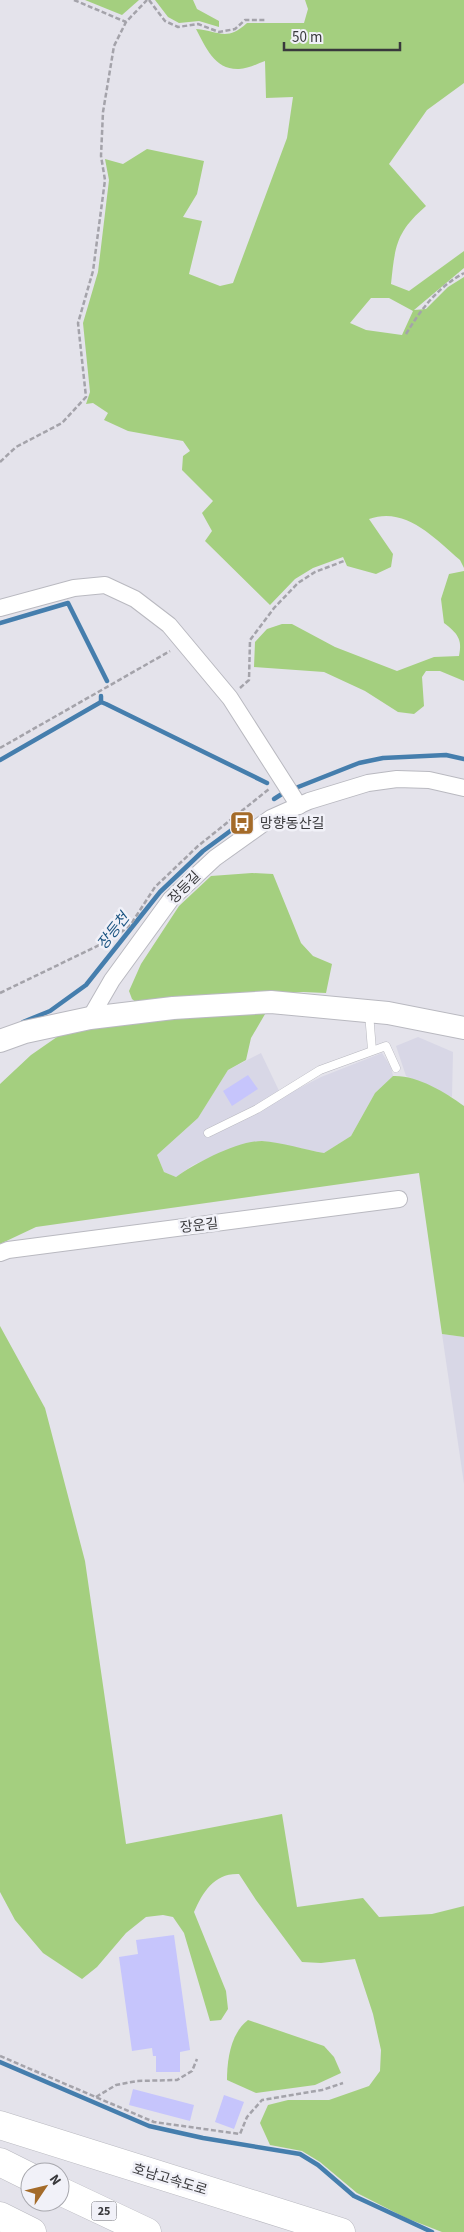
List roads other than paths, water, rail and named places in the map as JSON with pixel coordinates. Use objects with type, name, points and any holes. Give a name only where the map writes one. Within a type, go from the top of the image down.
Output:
[{"type":"highway","name":"호남고속도로","points":[[0,2125],[340,2232]]},
{"type":"highway","points":[[0,2162],[20,2172]]},
{"type":"highway","name":"25","points":[[70,2196],[147,2232]]},
{"type":"highway","points":[[10,2222],[32,2232]]},
{"type":"street","points":[[0,608],[74,588],[105,585],[135,600],[169,625],[185,642],[230,698],[289,790]]},
{"type":"street","name":"장등길","points":[[90,1018],[112,980],[171,899],[222,853],[271,818],[289,790],[338,791],[368,783],[397,780],[429,780],[464,788]]},
{"type":"street","points":[[0,1041],[25,1032],[90,1018],[173,1008],[271,1002],[369,1011],[445,1023],[464,1028]]},
{"type":"street","name":"장운길","points":[[0,1253],[8,1250],[399,1199]]},
{"type":"lane","points":[[369,1011],[372,1050]]},
{"type":"lane","points":[[208,1133],[257,1109],[320,1070],[372,1050],[386,1046],[396,1068]]},
{"type":"waterway","points":[[0,623],[68,603],[107,681]]},
{"type":"waterway","points":[[101,696],[101,702],[267,783]]},
{"type":"waterway","points":[[0,760],[101,702]]},
{"type":"waterway","name":"장등천","points":[[293,789],[359,763],[383,758],[446,755],[464,759]]},
{"type":"waterway","name":"장등천","points":[[274,799],[285,792]]},
{"type":"waterway","name":"장등천","points":[[23,1022],[50,1011],[86,985],[160,892],[203,851],[233,829]]},
{"type":"waterway","points":[[0,2062],[149,2126],[203,2138],[300,2154],[318,2165],[354,2196],[432,2232]]},
{"type":"place","name":"망향동산길","points":[[242,823]]}]
